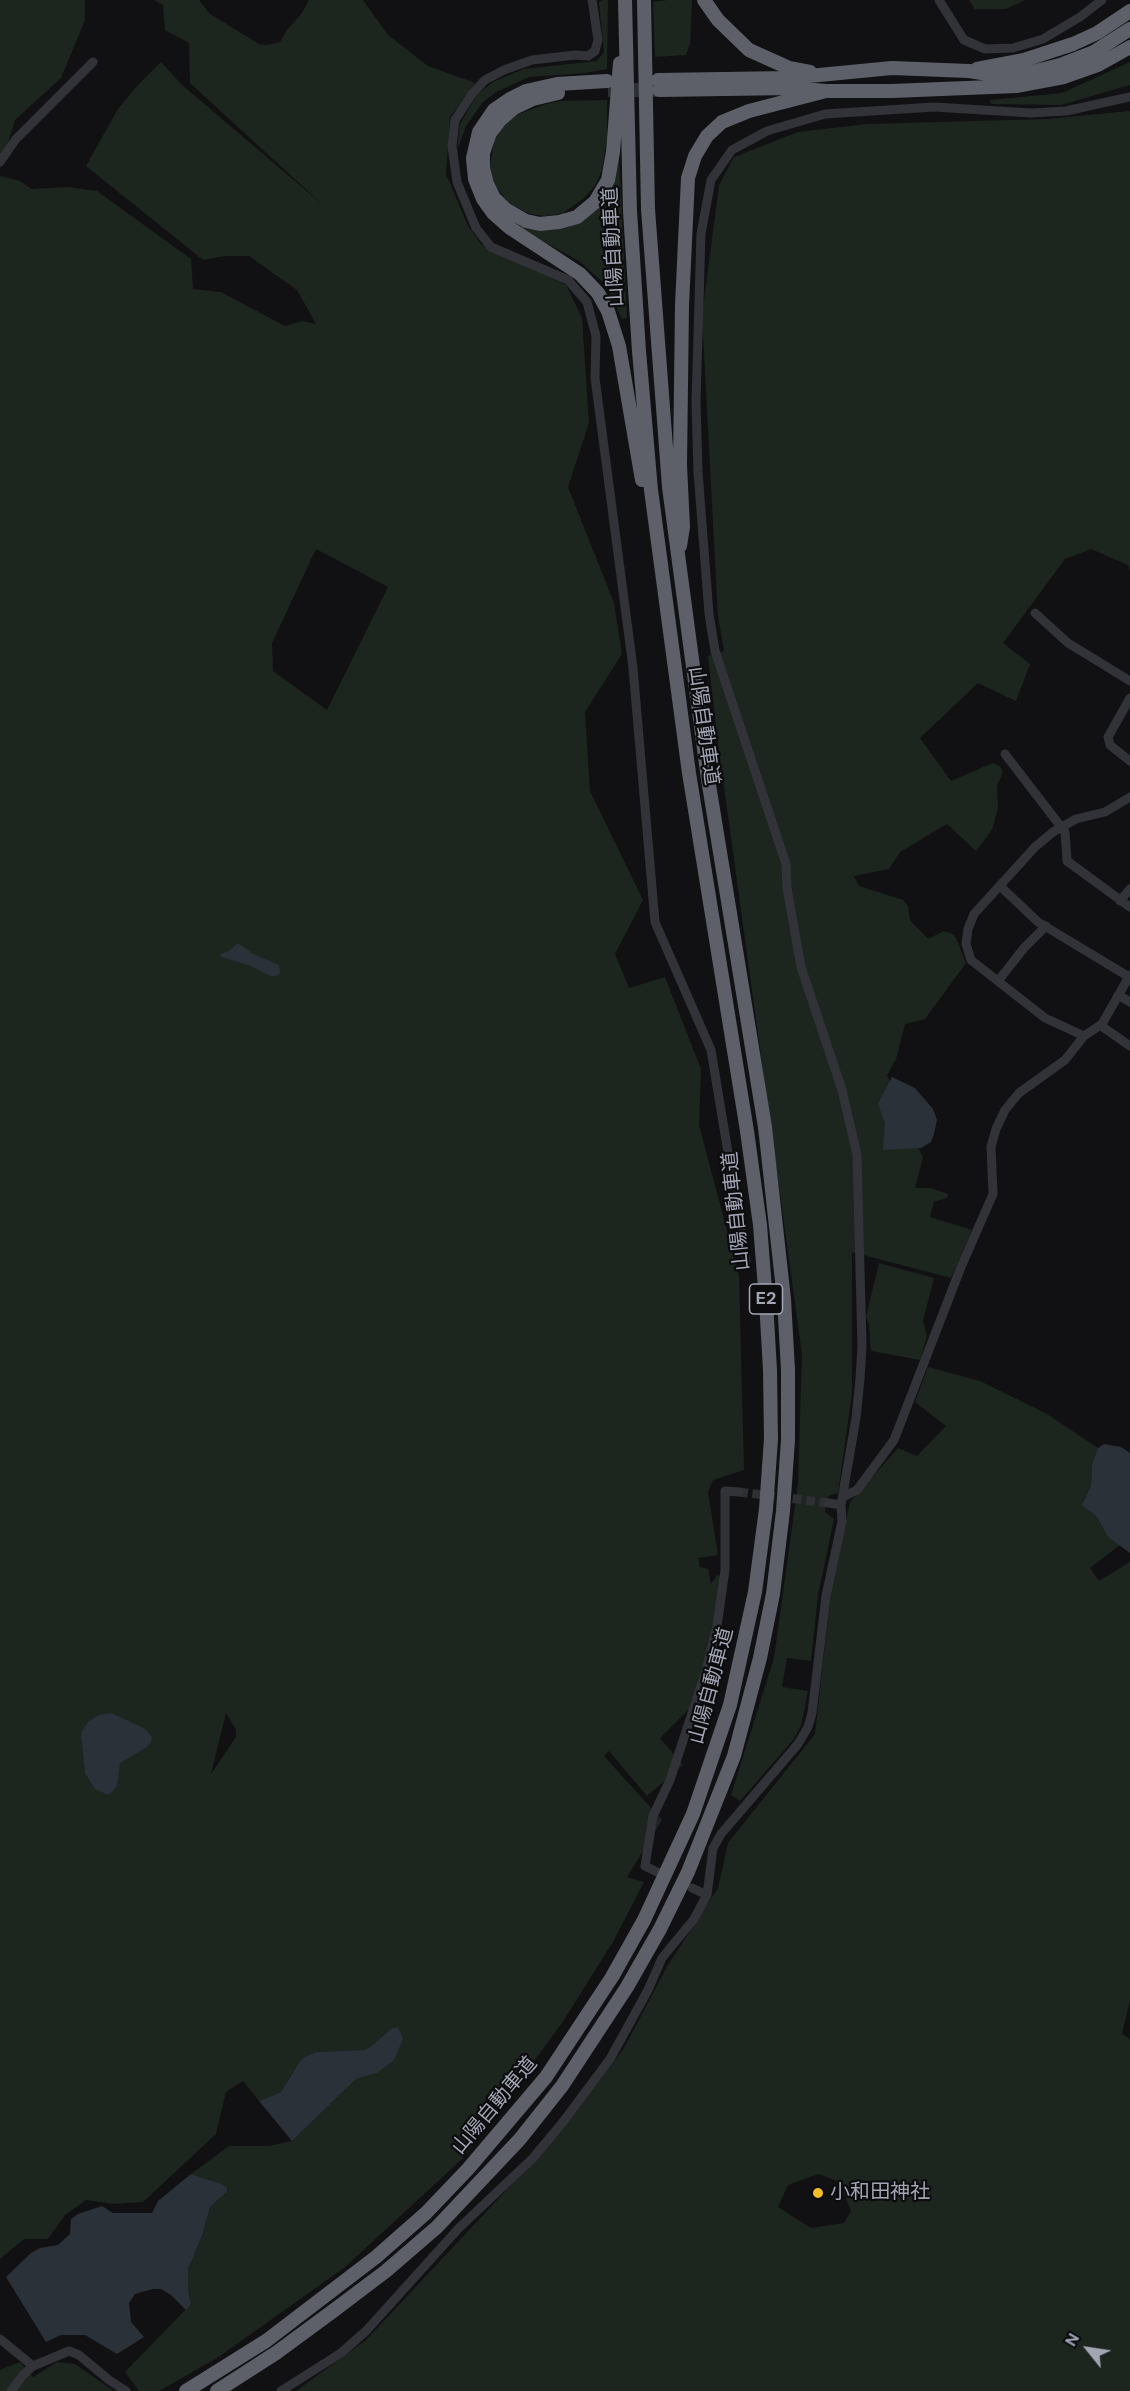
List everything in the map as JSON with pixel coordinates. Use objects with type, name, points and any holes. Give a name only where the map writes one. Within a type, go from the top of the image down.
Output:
[{"type":"highway","name":"山陽自動車道","points":[[186,2391],[266,2341],[376,2257],[426,2213],[468,2169],[546,2077],[612,1977],[644,1920],[693,1814],[730,1705],[755,1592],[766,1509],[771,1439],[770,1370],[760,1225],[673,656],[651,490],[630,212],[625,0]]},
{"type":"highway","name":"山陽自動車道","points":[[217,2391],[276,2353],[333,2311],[386,2271],[437,2227],[520,2139],[562,2086],[627,1987],[684,1882],[711,1820],[748,1710],[773,1593],[783,1511],[788,1440],[788,1370],[784,1299],[765,1126],[708,778],[669,487],[648,209],[644,0]]},
{"type":"highway","points":[[704,0],[718,20],[749,50],[789,68],[827,75]]},
{"type":"highway","points":[[969,71],[1024,60],[1073,44],[1097,33],[1130,11]]},
{"type":"highway","points":[[625,16],[617,83],[614,152],[608,180],[595,202],[577,217],[559,222],[540,224],[526,221],[505,209],[491,191],[483,168],[483,153],[490,133],[514,108],[533,99],[608,85],[557,84],[526,91],[494,111],[479,132],[473,158],[475,178],[483,199],[493,213],[510,228],[580,274],[598,292],[608,310],[619,346],[673,656]]},
{"type":"highway","points":[[1130,29],[1094,52],[1032,72],[1002,76],[969,71],[892,68],[789,78],[659,85],[826,91],[976,89],[1016,86],[1064,76],[1098,65],[1130,46]]},
{"type":"highway","points":[[678,564],[683,527],[680,465],[681,386],[688,178],[695,156],[707,136],[722,122],[749,111],[826,91]]},
{"type":"street","points":[[592,0],[598,40],[595,51],[588,56],[575,55],[532,60],[485,80],[472,94],[455,120],[452,146],[457,182],[476,228],[491,247],[568,280],[587,302],[596,336],[595,378],[633,668],[655,922],[711,1050],[746,1261]]},
{"type":"street","points":[[939,0],[964,40],[985,49],[1013,48],[1043,39],[1080,17],[1102,0]]},
{"type":"street","points":[[0,162],[16,139],[93,62]]},
{"type":"street","points":[[281,2391],[341,2353],[366,2331],[459,2228],[533,2158],[610,2060],[648,1990],[662,1958],[694,1919],[707,1895],[713,1848],[721,1834],[798,1744],[808,1727],[820,1659],[826,1596],[842,1521],[842,1501],[856,1418],[862,1346],[857,1155],[842,1090],[801,967],[787,888],[786,864],[715,651],[709,614],[698,472],[696,402],[701,234],[711,180],[732,150],[767,131],[825,114],[934,107],[1031,113],[1066,111],[1116,102],[1130,97]]},
{"type":"street","points":[[1035,613],[1068,643],[1130,681]]},
{"type":"street","points":[[1130,698],[1108,737],[1110,746],[1130,761]]},
{"type":"street","points":[[1005,754],[1065,832],[1066,861],[1130,907]]},
{"type":"street","points":[[1084,1036],[1045,1018],[971,960],[966,945],[968,929],[974,914],[1035,846],[1076,819],[1105,812],[1130,797]]},
{"type":"street","points":[[829,1503],[842,1501],[857,1490],[894,1440],[993,1194],[991,1147],[1005,1110],[1019,1093],[1065,1060],[1084,1036],[1100,1025],[1129,976],[1046,926],[1025,911],[1000,886]]},
{"type":"street","points":[[1120,901],[1130,889]]},
{"type":"street","points":[[998,981],[1024,948],[1046,926]]},
{"type":"street","points":[[1118,995],[1130,1002]]},
{"type":"street","points":[[1100,1025],[1130,1045]]},
{"type":"street","points":[[659,1873],[645,1866],[653,1816],[669,1780],[706,1671],[717,1626],[725,1569],[725,1491],[739,1492]]},
{"type":"street","points":[[692,1888],[707,1895]]},
{"type":"street","points":[[0,2339],[33,2366]]},
{"type":"street","points":[[10,2391],[23,2374],[33,2366],[69,2351],[79,2355],[126,2391]]},
{"type":"shaded area","points":[[0,0],[85,0],[85,20],[61,78],[15,120],[0,169]]},
{"type":"shaded area","points":[[154,0],[199,0],[210,14],[259,44],[266,45],[280,42],[309,0],[363,0],[388,35],[428,66],[475,83],[450,117],[446,174],[468,226],[482,245],[566,285],[582,318],[589,423],[568,487],[614,603],[622,654],[585,712],[590,791],[643,900],[615,954],[629,988],[665,977],[701,1069],[699,1125],[739,1276],[744,1470],[713,1480],[708,1492],[718,1555],[698,1558],[700,1567],[708,1569],[711,1584],[717,1575],[722,1577],[715,1624],[693,1705],[660,1738],[683,1765],[647,1796],[609,1751],[604,1756],[662,1820],[627,1877],[644,1882],[613,1942],[562,2023],[462,2159],[344,2268],[217,2358],[159,2391],[139,2391],[125,2372],[191,2304],[188,2269],[202,2236],[210,2207],[227,2192],[227,2188],[222,2184],[191,2174],[229,2146],[269,2146],[292,2141],[356,2079],[377,2073],[391,2029],[364,2050],[316,2052],[300,2061],[281,2092],[259,2101],[243,2081],[226,2092],[216,2134],[143,2202],[114,2204],[86,2200],[65,2215],[48,2239],[24,2239],[0,2259],[0,176],[20,181],[31,189],[68,187],[97,191],[191,259],[193,289],[221,292],[285,326],[302,321],[316,324],[297,290],[249,256],[225,256],[203,260],[86,166],[118,109],[161,62],[181,84],[323,205],[190,83],[189,43],[165,30],[163,5]],"holes":[[[316,549],[388,587],[327,710],[273,671],[272,643]],[[226,1713],[236,1730],[236,1737],[211,1774]]]},
{"type":"shaded area","points":[[608,0],[607,69],[529,77],[496,92],[483,102],[466,126],[457,150],[460,124],[477,95],[493,82],[524,69],[597,61],[604,52],[599,2]]},
{"type":"shaded area","points":[[692,0],[690,44],[686,55],[655,57],[653,2]]},
{"type":"shaded area","points":[[969,0],[1025,0],[1006,9],[975,9]]},
{"type":"shaded area","points":[[1130,62],[1130,85],[1061,105],[991,104],[990,100],[1062,93]]},
{"type":"shaded area","points":[[607,100],[607,138],[602,170],[595,186],[584,198],[563,213],[546,216],[530,214],[508,203],[493,182],[490,166],[494,141],[503,126],[516,115],[546,104],[561,101]]},
{"type":"shaded area","points":[[1130,111],[1130,570],[1128,565],[1091,549],[1065,559],[1003,643],[1030,664],[1016,701],[978,683],[920,738],[951,781],[993,763],[1000,766],[1003,772],[997,786],[998,808],[992,830],[976,851],[947,824],[900,852],[889,869],[854,876],[859,886],[903,900],[908,906],[910,920],[928,939],[944,931],[951,933],[956,938],[966,963],[925,1019],[905,1024],[896,1059],[887,1075],[923,1158],[915,1188],[931,1188],[948,1194],[947,1198],[934,1202],[930,1217],[972,1230],[951,1278],[852,1252],[852,1393],[838,1493],[828,1496],[825,1512],[834,1519],[818,1595],[811,1661],[787,1658],[782,1687],[808,1691],[801,1726],[793,1740],[740,1801],[731,1795],[774,1658],[798,1484],[802,1354],[708,656],[724,651],[718,616],[702,316],[719,185],[734,157],[798,132],[867,124],[1047,119]]},
{"type":"shaded area","points":[[619,157],[627,318],[622,319],[605,284],[579,261],[513,225],[542,231],[563,228],[584,219]]},
{"type":"shaded area","points":[[238,943],[253,954],[279,965],[280,973],[270,976],[251,966],[221,957],[220,954],[229,951]]},
{"type":"shaded area","points":[[892,1077],[915,1088],[933,1109],[937,1120],[934,1134],[931,1142],[921,1148],[883,1150],[885,1123],[878,1104]]},
{"type":"shaded area","points":[[879,1263],[934,1278],[923,1321],[927,1336],[920,1360],[871,1351],[869,1324],[866,1317]]},
{"type":"shaded area","points":[[928,1367],[980,1381],[1047,1414],[1098,1448],[1092,1464],[1091,1486],[1082,1505],[1097,1517],[1108,1537],[1120,1545],[1090,1568],[1099,1581],[1130,1562],[1130,2000],[1122,2034],[1130,2039],[1130,2391],[296,2391],[366,2340],[560,2133],[624,2048],[668,1965],[718,1888],[728,1843],[815,1734],[831,1590],[850,1502],[898,1448],[917,1456],[946,1426],[915,1402]],"holes":[[[819,2174],[839,2182],[851,2211],[844,2223],[811,2228],[778,2207],[788,2185]]]},
{"type":"shaded area","points":[[1104,1444],[1121,1447],[1130,1453],[1130,1553],[1108,1537],[1097,1517],[1082,1505],[1091,1486],[1092,1464],[1098,1448]]},
{"type":"shaded area","points":[[111,1713],[144,1728],[152,1737],[147,1747],[120,1763],[117,1786],[110,1794],[106,1794],[95,1789],[85,1773],[81,1733],[89,1721],[99,1715]]},
{"type":"shaded area","points":[[398,2027],[403,2039],[394,2060],[377,2073],[356,2079],[292,2141],[259,2101],[281,2092],[300,2061],[305,2057],[316,2052],[364,2050],[391,2029]]},
{"type":"shaded area","points":[[191,2174],[222,2184],[227,2188],[227,2192],[210,2207],[202,2236],[188,2269],[191,2304],[186,2310],[171,2295],[161,2289],[153,2289],[135,2294],[129,2303],[131,2322],[144,2337],[117,2354],[85,2335],[61,2335],[46,2342],[6,2277],[31,2253],[40,2248],[58,2245],[70,2234],[71,2219],[78,2214],[102,2206],[113,2213],[152,2213],[158,2201]]},
{"type":"shaded area","points":[[20,2362],[33,2377],[57,2362],[75,2364],[114,2391],[0,2391],[0,2370]]},
{"type":"tunnel","points":[[608,90],[657,90]]},
{"type":"tunnel","points":[[739,1492],[829,1503]]},
{"type":"place","name":"小和田神社","points":[[818,2193]]}]
